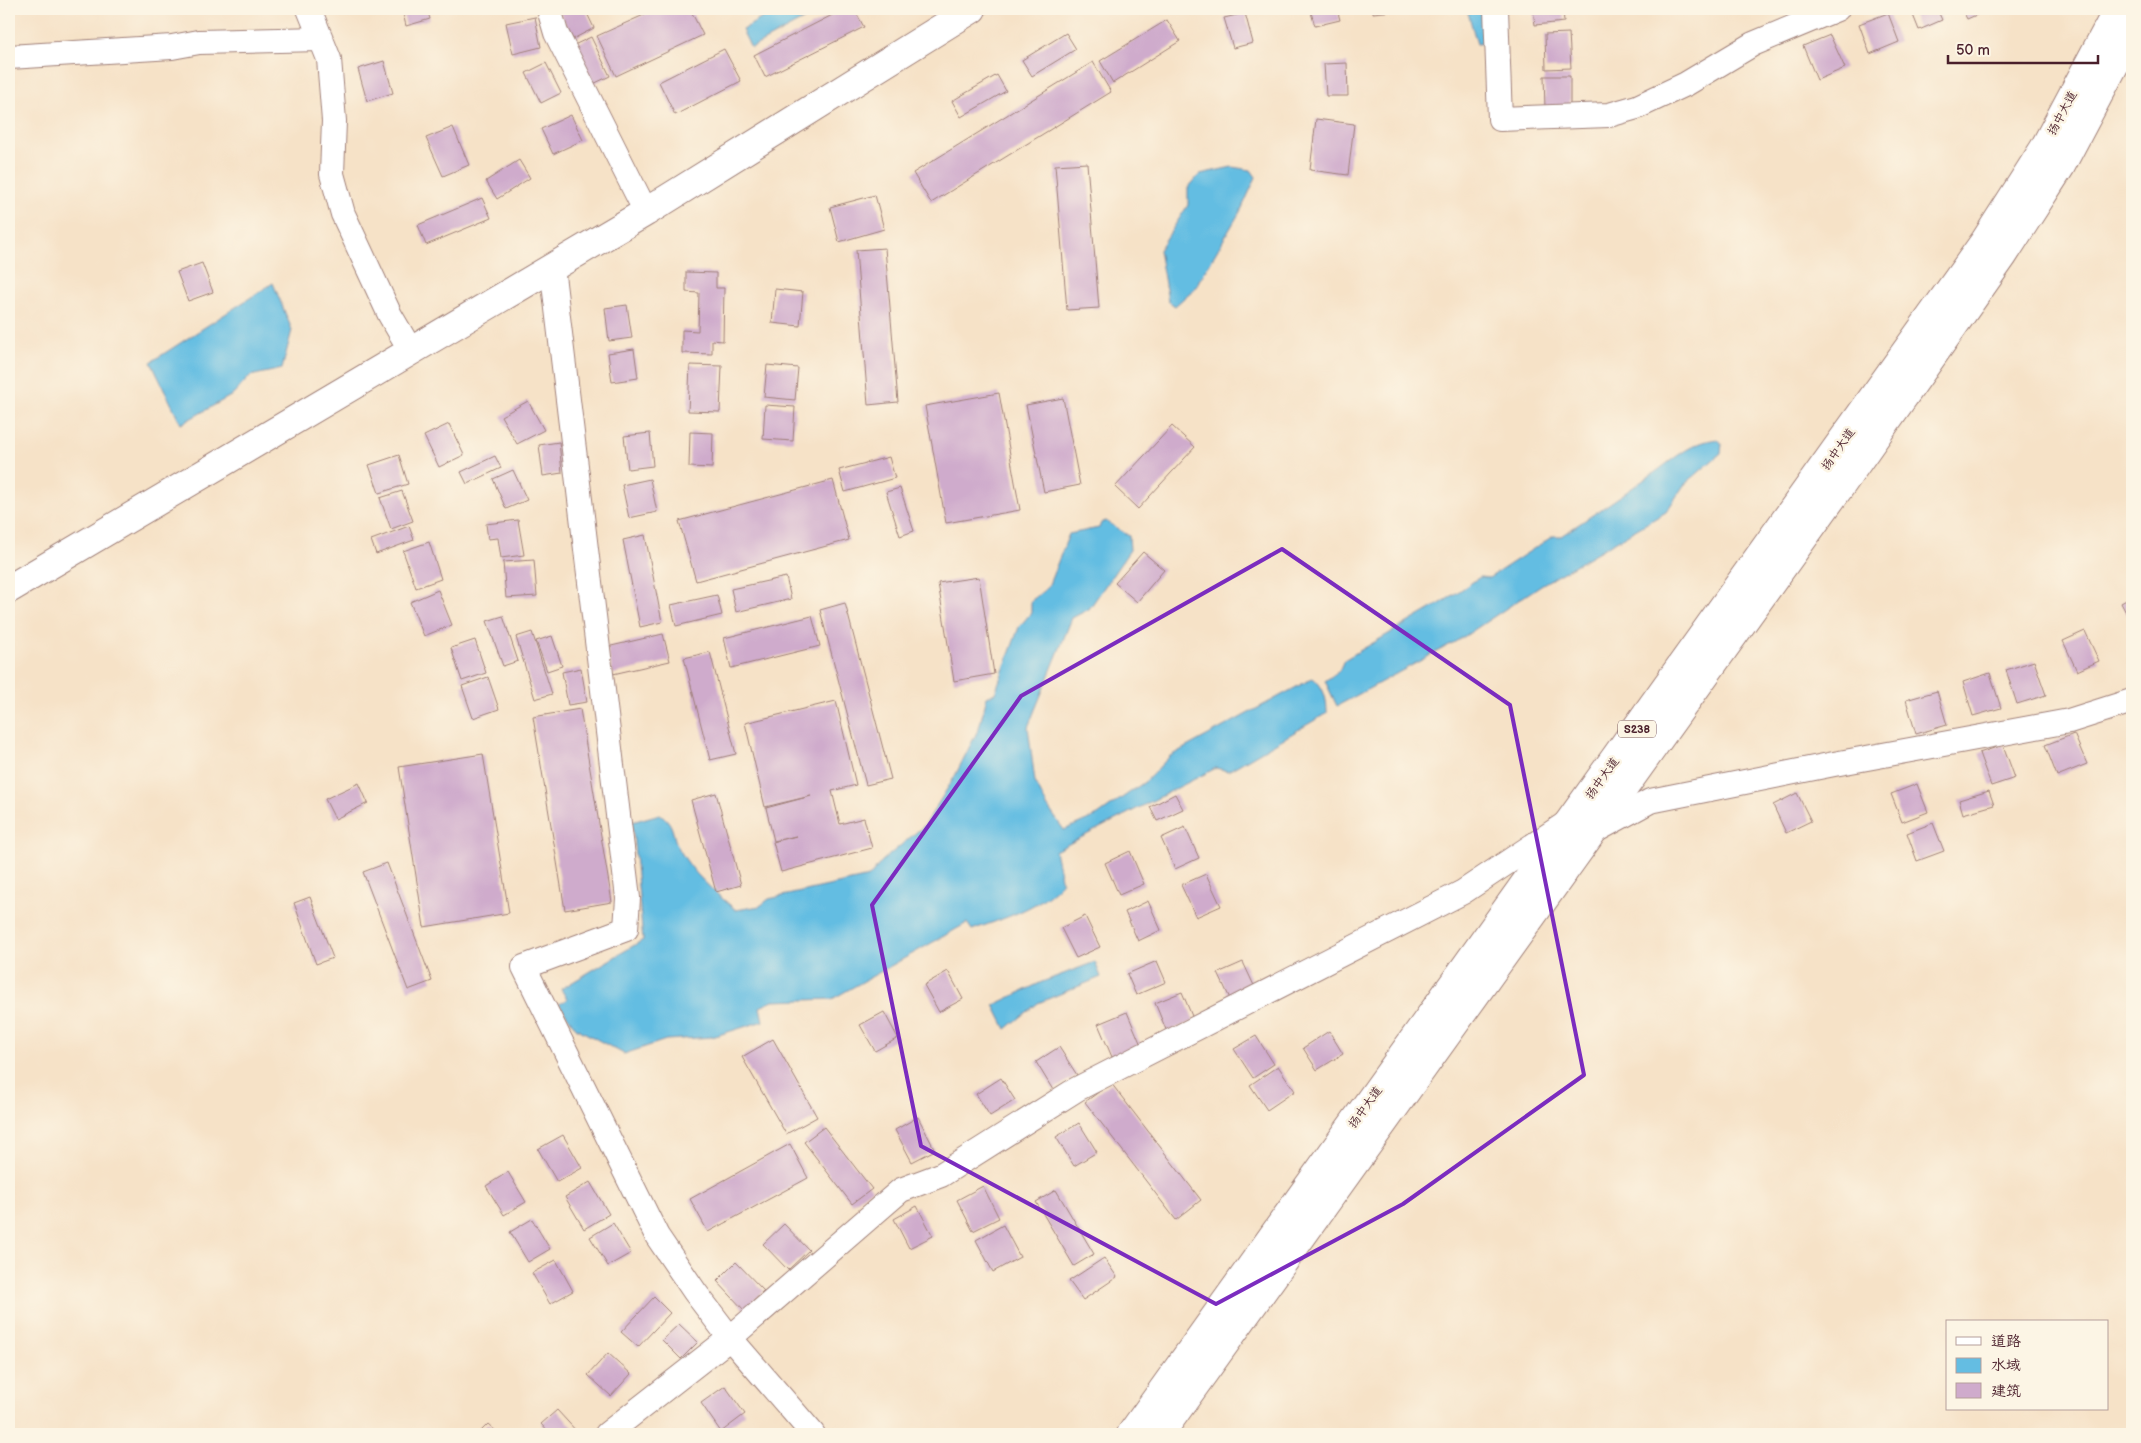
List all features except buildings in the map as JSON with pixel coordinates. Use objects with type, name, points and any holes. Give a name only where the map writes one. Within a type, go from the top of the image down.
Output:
[{"type":"main road","points":[[9,588],[646,212],[972,9]]},
{"type":"main road","name":"扬中大道","points":[[1148,1430],[1582,826],[1984,242],[2044,148],[2118,9]]},
{"type":"main road","name":"扬中大道","points":[[1582,826],[1838,492],[2003,256],[2061,166],[2132,32]]},
{"type":"street","points":[[309,9],[329,59],[334,120],[332,174],[343,214],[390,315],[411,351]]},
{"type":"street","points":[[549,9],[556,33],[646,212]]},
{"type":"street","points":[[1496,9],[1500,118],[1609,115],[1637,107],[1686,84],[1753,44],[1837,9]]},
{"type":"street","points":[[9,57],[172,47],[199,42],[320,38]]},
{"type":"street","points":[[552,267],[628,898],[626,930],[524,967],[657,1236],[695,1292],[730,1338],[813,1434]]},
{"type":"street","points":[[607,1434],[730,1338],[901,1190],[941,1175],[1076,1089],[1463,892],[1582,826],[1650,801],[1834,764],[2069,721],[2132,701]]},
{"type":"highlighted area","points":[[1282,549],[1510,705],[1584,1075],[1403,1204],[1216,1304],[921,1146],[872,905],[1021,696]]},
{"type":"water","points":[[777,9],[823,9],[751,48],[742,30]]},
{"type":"water","points":[[1467,9],[1485,9],[1486,43],[1477,44]]},
{"type":"water","points":[[1232,167],[1251,170],[1256,177],[1241,210],[1195,288],[1175,306],[1168,301],[1159,250],[1188,205],[1188,188],[1200,174]]},
{"type":"water","points":[[273,283],[292,330],[282,369],[250,376],[234,394],[181,424],[151,362]]},
{"type":"water","points":[[1718,439],[1722,444],[1721,453],[1684,485],[1666,512],[1541,585],[1462,638],[1337,706],[1325,681],[1339,671],[1344,660],[1443,602],[1480,577],[1489,578],[1553,536],[1561,536],[1689,448]]},
{"type":"water","points":[[1106,521],[1129,536],[1130,550],[1089,609],[1072,618],[1028,727],[1035,782],[1047,806],[1064,830],[1098,815],[1146,781],[1170,756],[1313,678],[1320,685],[1324,694],[1327,713],[1228,771],[1216,768],[1055,851],[1062,883],[1042,900],[1020,912],[972,930],[967,923],[832,999],[773,1001],[760,1007],[763,1021],[712,1037],[666,1040],[624,1054],[576,1028],[559,1004],[567,999],[561,989],[643,940],[632,822],[660,814],[665,818],[670,825],[678,847],[689,865],[711,889],[736,910],[760,906],[769,899],[869,877],[882,861],[925,825],[955,776],[979,728],[987,697],[995,693],[1019,627],[1031,613],[1031,601],[1048,587],[1069,534],[1099,528],[1101,523]]},
{"type":"water","points":[[1095,962],[1101,977],[1038,1003],[1006,1029],[994,1005],[1042,982]]}]
